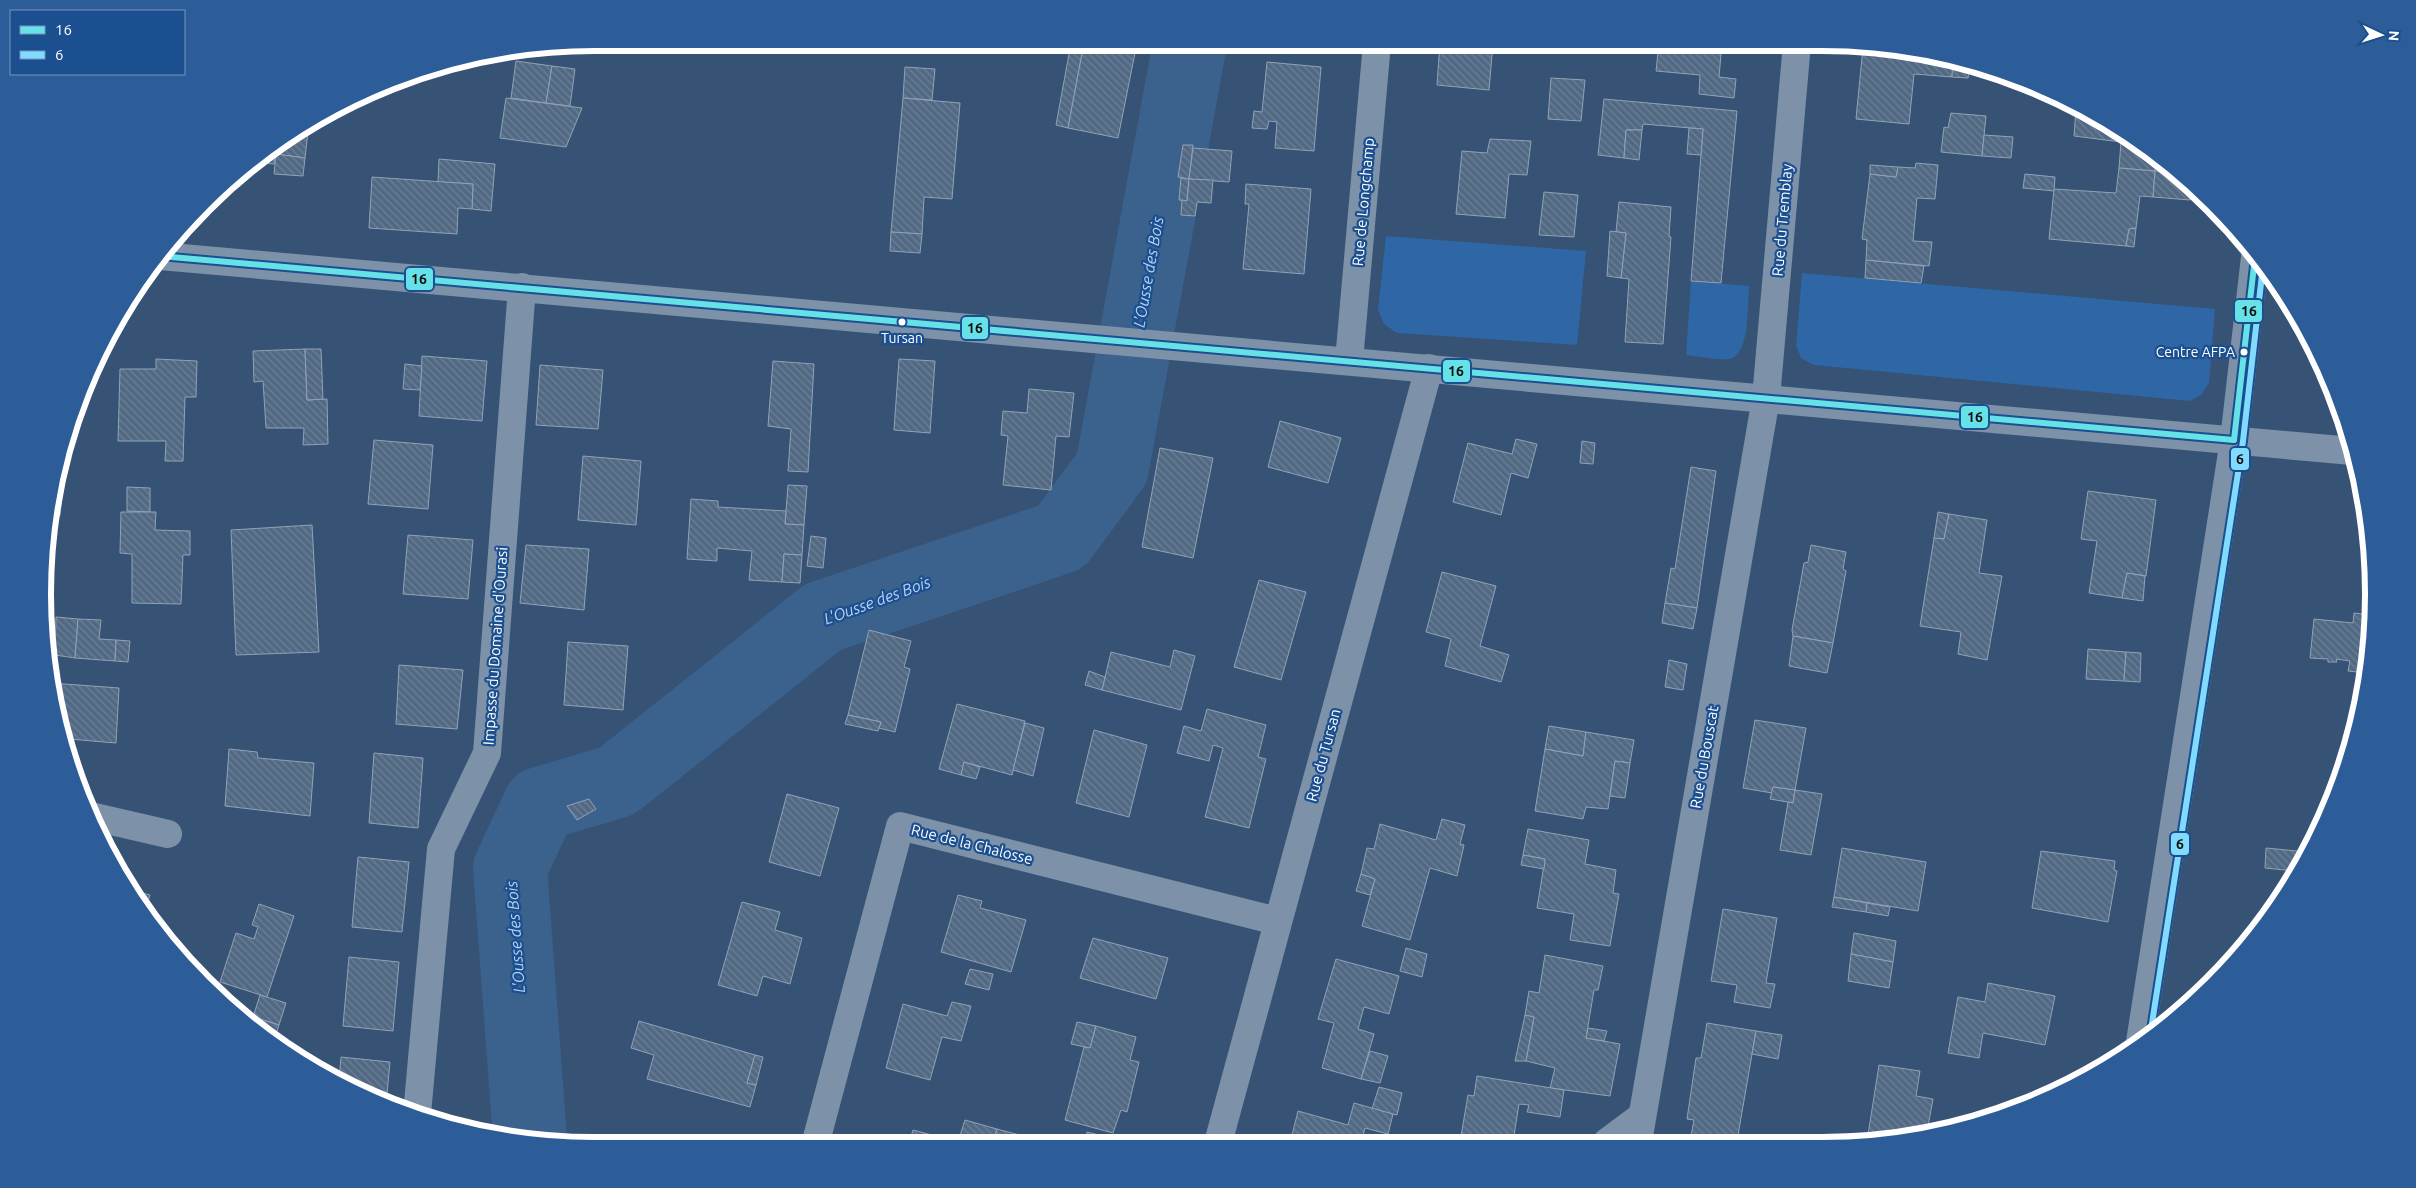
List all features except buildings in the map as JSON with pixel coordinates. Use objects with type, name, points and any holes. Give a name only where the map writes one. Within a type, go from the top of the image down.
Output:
[{"type":"street","name":"Rue de Longchamp","points":[[1349,361],[1376,51]]},
{"type":"street","name":"Rue du Tremblay","points":[[1766,398],[1796,51]]},
{"type":"street","points":[[169,257],[1162,343],[2345,450]]},
{"type":"street","points":[[2141,1033],[2234,440],[2254,265]]},
{"type":"street","name":"Impasse du Domaine d'Ourasi","points":[[418,1107],[441,849],[486,753],[522,288]]},
{"type":"street","name":"Rue du Tursan","points":[[1220,1137],[1429,368]]},
{"type":"street","name":"Rue du Bouscat","points":[[1620,1137],[1640,1129],[1766,398]]},
{"type":"street","points":[[100,818],[168,834]]},
{"type":"street","name":"Rue de la Chalosse","points":[[817,1137],[900,826],[1277,921]]},
{"type":"shaded area","points":[[1386,236],[1586,251],[1577,345],[1397,333],[1384,324],[1378,310]]},
{"type":"shaded area","points":[[1802,273],[2215,309],[2209,383],[2201,395],[2190,401],[1814,365],[1801,358],[1796,346]]},
{"type":"shaded area","points":[[1691,281],[1749,286],[1745,338],[1742,348],[1737,355],[1730,359],[1686,355]]},
{"type":"waterway","name":"L'Ousse des Bois","points":[[530,1133],[510,868],[540,804],[617,781],[823,617],[1061,537],[1112,468],[1189,51]]},
{"type":"transit line","name":"16","points":[[169,257],[2234,440]]},
{"type":"transit line","name":"16","points":[[2234,440],[2254,265]]},
{"type":"transit line","name":"6","points":[[2152,1025],[2243,441],[2262,276]]},
{"type":"place","name":"Tursan","points":[[902,322]]},
{"type":"place","name":"Centre AFPA","points":[[2244,352]]}]
